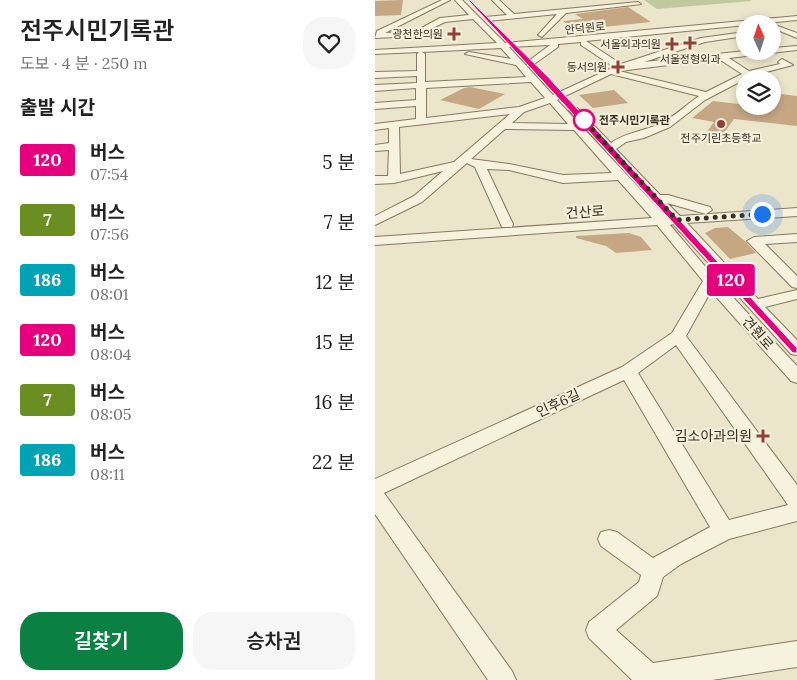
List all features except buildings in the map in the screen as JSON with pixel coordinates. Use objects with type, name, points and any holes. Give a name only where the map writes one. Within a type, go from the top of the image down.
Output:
[{"type":"street","points":[[375,36],[447,0]]},
{"type":"street","name":"견훤로","points":[[458,0],[489,31],[507,41]]},
{"type":"street","name":"견훤로","points":[[469,0],[556,97],[611,148],[664,213],[797,350]]},
{"type":"street","points":[[596,0],[606,7]]},
{"type":"street","points":[[488,19],[542,13],[567,8],[576,10],[638,4],[632,0]]},
{"type":"street","points":[[496,1],[512,16]]},
{"type":"street","points":[[531,4],[542,13]]},
{"type":"street","points":[[542,34],[567,8]]},
{"type":"street","points":[[375,36],[416,34],[443,20],[475,17]]},
{"type":"street","points":[[781,22],[797,19]]},
{"type":"street","points":[[781,25],[797,19]]},
{"type":"street","name":"안덕원로","points":[[554,44],[797,19]]},
{"type":"street","name":"안덕원로","points":[[375,56],[459,50],[507,41],[554,44],[736,27]]},
{"type":"street","points":[[781,29],[797,36]]},
{"type":"street","points":[[459,50],[486,36],[489,31]]},
{"type":"street","points":[[375,127],[521,110],[556,97],[620,67],[704,40],[736,40]]},
{"type":"street","points":[[507,41],[554,44]]},
{"type":"street","points":[[584,42],[620,67],[736,55]]},
{"type":"street","points":[[459,50],[525,64],[554,44]]},
{"type":"street","points":[[765,70],[791,64],[783,50],[797,48]]},
{"type":"street","name":"안덕원로","points":[[375,52],[459,50]]},
{"type":"street","points":[[421,54],[421,121]]},
{"type":"street","points":[[722,57],[742,70]]},
{"type":"street","name":"견훤로","points":[[525,64],[532,79],[556,97],[575,127],[620,176],[664,213],[674,237],[710,281],[797,377]]},
{"type":"street","points":[[610,71],[705,95]]},
{"type":"street","points":[[375,75],[420,73]]},
{"type":"street","points":[[375,88],[532,79]]},
{"type":"street","points":[[597,134],[622,138],[640,136],[666,125],[705,95],[736,80]]},
{"type":"street","points":[[375,106],[421,103]]},
{"type":"street","points":[[375,222],[417,199],[521,110]]},
{"type":"street","points":[[394,124],[394,179]]},
{"type":"street","points":[[501,126],[575,127]]},
{"type":"street","points":[[611,148],[622,138]]},
{"type":"street","points":[[375,148],[394,146]]},
{"type":"street","points":[[375,180],[394,179],[462,162],[509,167],[563,179],[620,176]]},
{"type":"street","points":[[480,165],[507,224]]},
{"type":"street","points":[[664,213],[668,199],[706,210]]},
{"type":"street","name":"건산로","points":[[375,232],[797,204]]},
{"type":"street","name":"건산로","points":[[375,241],[631,223],[664,213],[797,212]]},
{"type":"street","points":[[631,223],[634,228],[664,237],[674,237]]},
{"type":"street","points":[[797,238],[754,241],[797,284]]},
{"type":"street","name":"인후6길","points":[[375,488],[628,371],[678,336],[710,281]]},
{"type":"street","points":[[753,305],[797,294]]},
{"type":"street","points":[[678,336],[797,501]]},
{"type":"street","points":[[628,371],[724,531]]},
{"type":"street","points":[[375,497],[503,680]]},
{"type":"street","points":[[797,512],[724,531],[673,557],[653,571],[649,588],[598,630],[649,679],[797,654]]},
{"type":"street","points":[[609,539],[653,571]]},
{"type":"green space","points":[[644,0],[749,0],[752,1],[657,9]]},
{"type":"bus line","name":"120","points":[[469,0],[528,63],[546,78],[753,305],[797,350]]},
{"type":"place","name":"광천한의원","points":[[454,34]]},
{"type":"place","name":"서울정형외과","points":[[690,43]]},
{"type":"place","name":"서울외과의원","points":[[672,44]]},
{"type":"place","name":"동서의원","points":[[618,67]]},
{"type":"place","name":"전주시민기록관","points":[[584,120]]},
{"type":"place","name":"전주기린초등학교","points":[[721,124]]},
{"type":"place","name":"김소아과의원","points":[[763,436]]},
{"type":"route","points":[[584,120],[579,115],[677,220],[762,214]]}]
